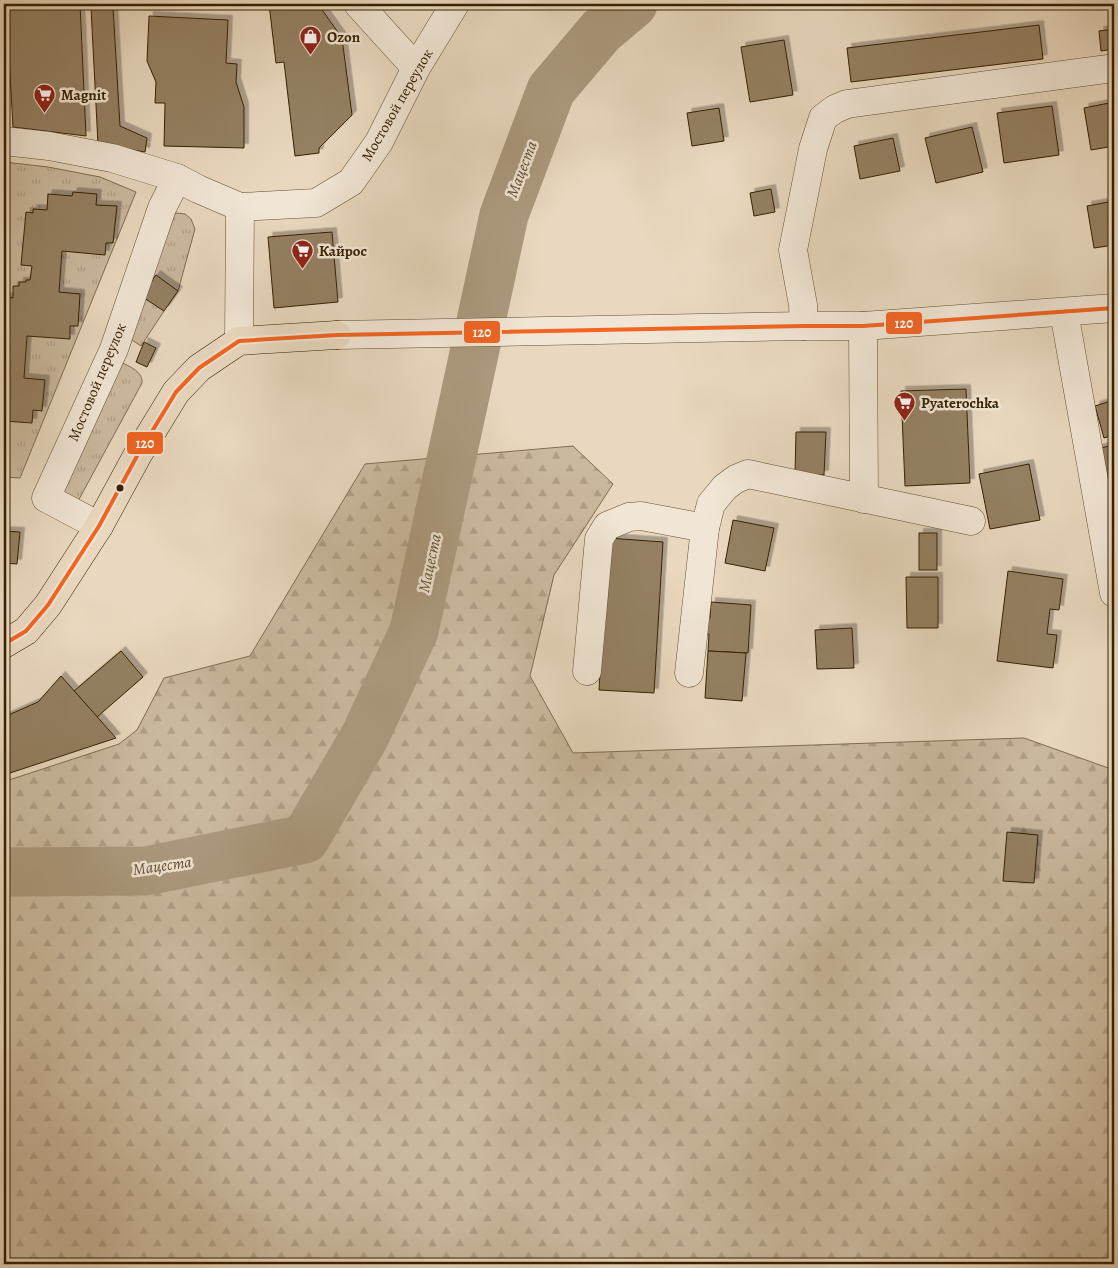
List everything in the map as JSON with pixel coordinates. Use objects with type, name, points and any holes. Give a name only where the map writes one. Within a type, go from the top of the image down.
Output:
[{"type":"main road","points":[[4,644],[26,631],[48,606],[99,526],[137,456],[176,392],[198,368],[239,341],[337,335]]},
{"type":"street","points":[[358,4],[416,68]]},
{"type":"street","name":"Мостовой переулок","points":[[4,140],[112,158],[177,178],[240,207],[316,203],[351,182],[379,142],[416,68],[455,4]]},
{"type":"street","points":[[804,326],[803,305],[793,250],[813,149],[823,118],[835,109],[847,104],[1114,68]]},
{"type":"street","name":"Мостовой переулок","points":[[99,526],[46,498],[114,349],[162,208],[177,178]]},
{"type":"street","points":[[239,341],[240,207]]},
{"type":"street","points":[[337,335],[863,326],[1114,308]]},
{"type":"street","points":[[1064,312],[1114,593]]},
{"type":"street","points":[[863,326],[864,499]]},
{"type":"street","points":[[689,673],[705,528],[711,504],[725,487],[736,479],[748,474],[970,521]]},
{"type":"street","points":[[587,671],[599,539],[607,526],[628,517],[641,516],[705,528]]},
{"type":"green space","points":[[4,162],[48,167],[100,177],[136,192],[20,478],[4,477]]},
{"type":"green space","points":[[177,213],[185,214],[191,219],[195,229],[178,291],[155,276],[142,296],[164,311],[141,346],[129,338],[163,222],[168,217]]},
{"type":"green space","points":[[117,360],[130,366],[137,372],[142,379],[142,383],[77,503],[61,490]]},
{"type":"green space","points":[[573,446],[613,484],[554,575],[530,676],[573,753],[1024,738],[1114,770],[1114,1264],[4,1264],[4,777],[9,780],[119,744],[137,730],[164,678],[250,656],[365,464]]},
{"type":"building","points":[[6,4],[80,4],[86,136],[13,127]]},
{"type":"building","points":[[269,4],[318,4],[342,38],[352,115],[319,148],[319,153],[295,156],[284,62],[276,63]]},
{"type":"building","points":[[113,7],[120,126],[147,138],[145,152],[98,144],[91,8]]},
{"type":"building","points":[[149,16],[228,20],[226,63],[237,64],[236,82],[244,107],[244,148],[164,146],[165,103],[155,103],[156,82],[147,61]]},
{"type":"building","points":[[1039,25],[1043,59],[851,82],[847,48]]},
{"type":"building","points":[[1114,29],[1114,49],[1101,51],[1099,31]]},
{"type":"building","points":[[784,40],[793,95],[750,102],[741,47]]},
{"type":"building","points":[[1114,102],[1114,146],[1091,150],[1084,108]]},
{"type":"building","points":[[1052,106],[1059,155],[1004,163],[997,113]]},
{"type":"building","points":[[719,108],[724,141],[692,146],[687,113]]},
{"type":"building","points":[[972,127],[983,172],[936,183],[925,138]]},
{"type":"building","points":[[893,138],[900,171],[860,179],[854,146]]},
{"type":"building","points":[[771,189],[775,212],[754,216],[750,193]]},
{"type":"building","points":[[73,192],[97,194],[96,205],[117,206],[113,243],[106,243],[105,255],[62,251],[59,292],[80,294],[78,326],[70,326],[70,339],[27,336],[24,378],[45,380],[42,411],[33,410],[32,423],[4,421],[4,297],[13,298],[13,286],[19,286],[19,282],[30,280],[32,266],[21,265],[26,212],[33,213],[33,209],[47,210],[48,194],[72,196]]},
{"type":"building","points":[[1114,201],[1114,245],[1094,248],[1087,206]]},
{"type":"building","name":"Кайрос","points":[[332,232],[338,302],[274,308],[268,237]]},
{"type":"building","points":[[156,275],[178,291],[164,311],[141,296]]},
{"type":"building","points":[[144,342],[156,348],[147,367],[136,362]]},
{"type":"building","points":[[966,389],[970,483],[905,486],[901,391]]},
{"type":"building","points":[[1114,400],[1114,435],[1104,438],[1095,406]]},
{"type":"building","points":[[796,432],[826,432],[824,475],[795,474]]},
{"type":"building","points":[[1114,445],[1114,478],[1103,480],[1096,449]]},
{"type":"building","points":[[1029,464],[1040,520],[990,529],[979,474]]},
{"type":"building","points":[[733,520],[774,528],[765,571],[725,563]]},
{"type":"building","points":[[4,531],[20,532],[17,564],[4,563]]},
{"type":"building","points":[[919,533],[937,533],[937,570],[919,570]]},
{"type":"building","points":[[608,538],[663,542],[654,693],[599,690]]},
{"type":"building","points":[[1008,571],[1063,579],[1059,610],[1050,609],[1047,634],[1057,635],[1053,668],[997,661]]},
{"type":"building","points":[[906,577],[938,577],[938,628],[907,628]]},
{"type":"building","points":[[711,602],[751,605],[748,653],[708,651],[709,634],[701,634],[702,618],[710,618]]},
{"type":"building","points":[[852,628],[854,668],[817,669],[815,630]]},
{"type":"building","points":[[121,651],[143,677],[97,717],[74,691]]},
{"type":"building","points":[[708,651],[746,653],[742,701],[705,698]]},
{"type":"building","points":[[61,676],[116,738],[10,773],[4,756],[4,717],[38,702]]},
{"type":"building","points":[[1007,832],[1038,835],[1034,883],[1003,881]]},
{"type":"waterway","name":"Мацеста","points":[[4,872],[146,871],[305,839],[365,736],[414,631],[504,215],[551,90],[601,31],[633,4]]},
{"type":"transit line","name":"120","points":[[4,644],[26,631],[48,605],[99,526],[137,456],[176,392],[199,368],[239,341],[337,335],[863,326],[1114,308]]},
{"type":"place","name":"Ozon","points":[[311,56]]},
{"type":"place","name":"Magnit","points":[[45,114]]},
{"type":"place","name":"Кайрос","points":[[303,270]]},
{"type":"place","name":"Pyaterochka","points":[[905,422]]}]
